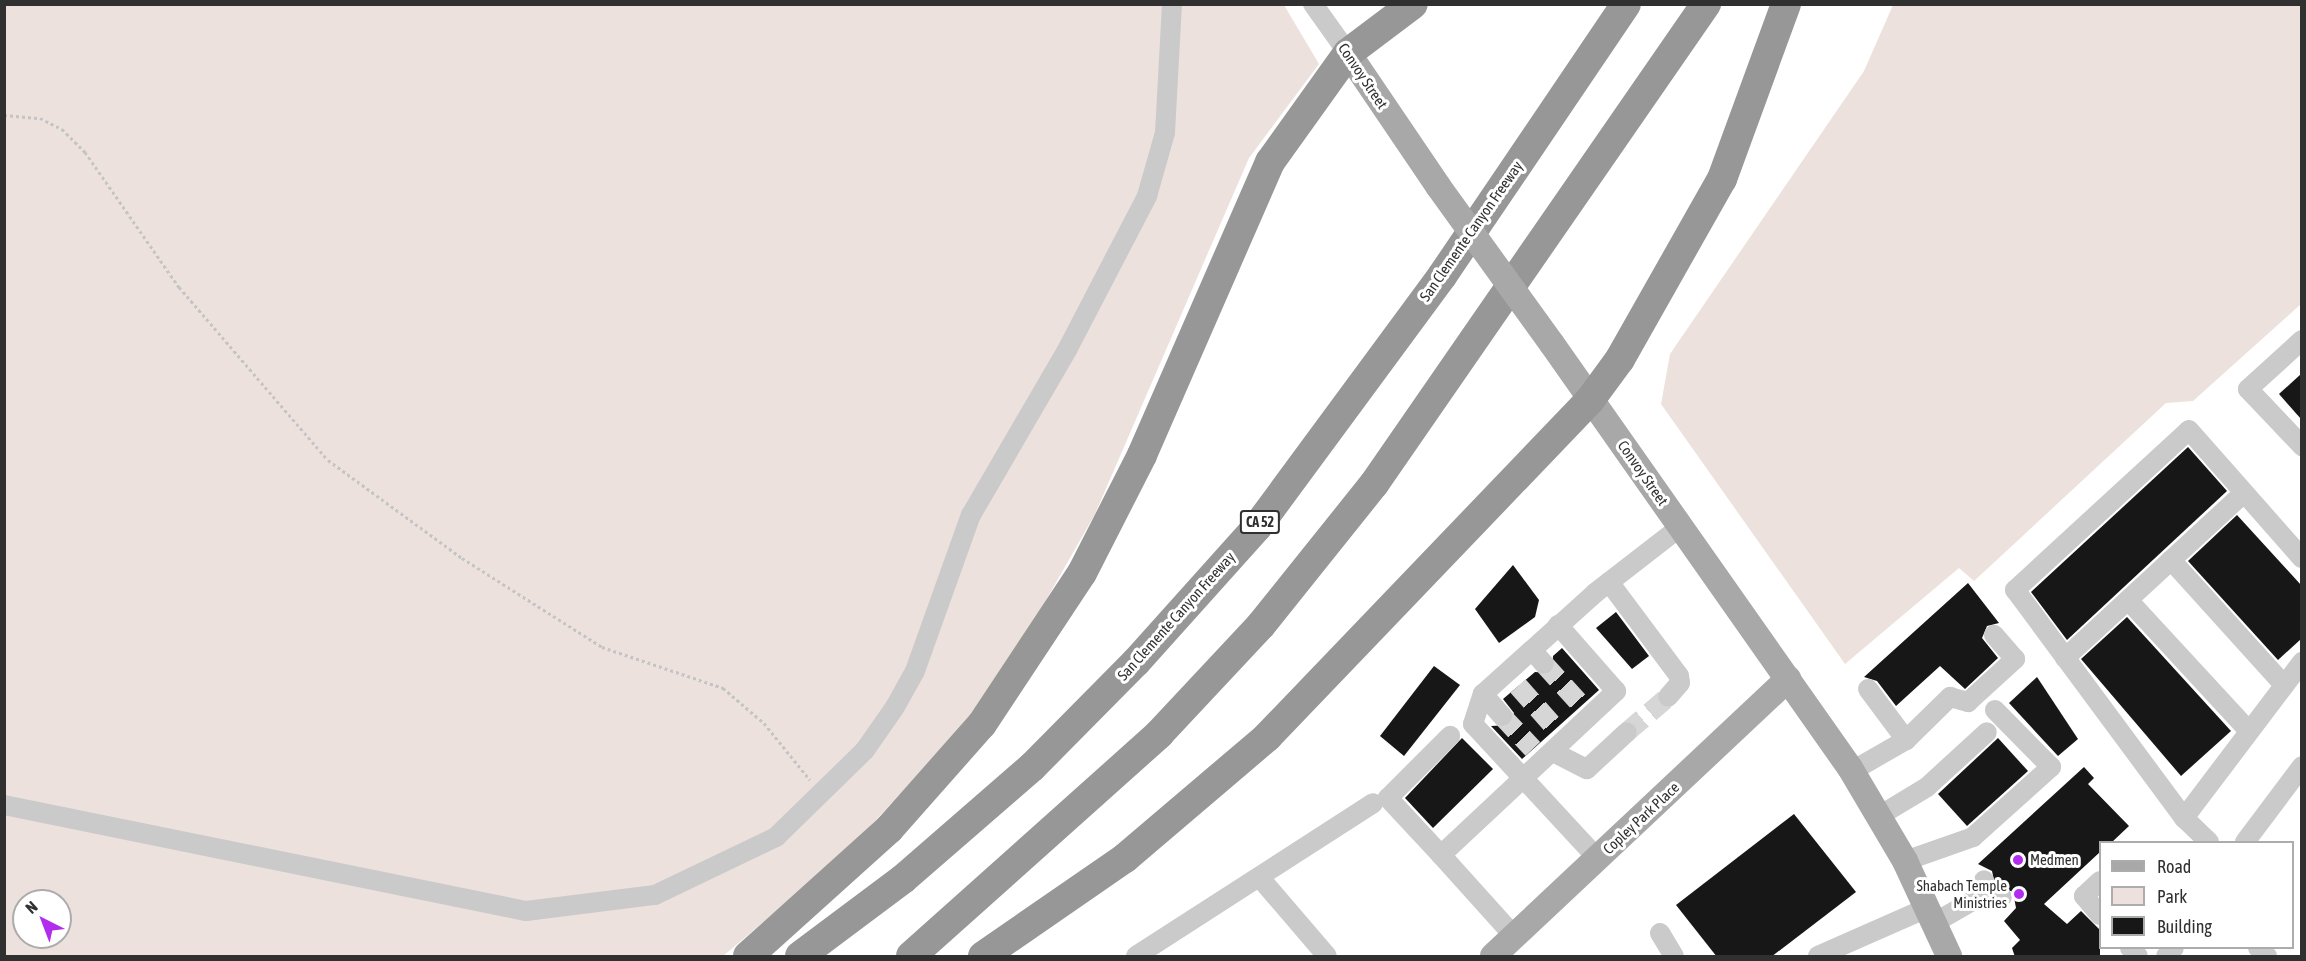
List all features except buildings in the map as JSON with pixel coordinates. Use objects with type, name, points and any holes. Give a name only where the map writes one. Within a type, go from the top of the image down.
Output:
[{"type":"highway","points":[[748,957],[897,821],[982,724],[1076,582],[1142,455],[1270,162],[1348,53],[1413,4]]},
{"type":"highway","name":"San Clemente Canyon Freeway","points":[[800,957],[903,879],[1032,767],[1136,662],[1257,527],[1442,276],[1626,4]]},
{"type":"highway","points":[[911,957],[1159,734],[1261,625],[1374,484],[1706,4]]},
{"type":"highway","points":[[982,957],[1125,858],[1267,737],[1590,400],[1620,359],[1722,179],[1786,4]]},
{"type":"main road","name":"Convoy Street","points":[[1348,53],[1438,186],[1852,771],[1905,861],[1949,957]]},
{"type":"main road","name":"Copley Park Place","points":[[1492,957],[1788,679]]},
{"type":"street","points":[[4,805],[526,911],[655,895],[776,837],[825,794],[865,750],[915,671],[971,515],[1067,350],[1147,196],[1164,133],[1172,4]]},
{"type":"street","name":"Convoy Street","points":[[1313,4],[1348,53]]},
{"type":"street","points":[[2301,340],[2248,389],[2301,446]]},
{"type":"street","points":[[2207,841],[2184,818],[2015,590],[2189,430],[2301,558]]},
{"type":"street","points":[[2066,658],[2244,493]]},
{"type":"street","points":[[1598,859],[1473,724],[1484,694],[1513,679],[1538,657],[1558,625],[1680,527]]},
{"type":"street","points":[[2171,560],[2283,684]]},
{"type":"street","points":[[1609,582],[1679,676],[1680,683],[1668,697]]},
{"type":"street","points":[[2128,600],[2248,730]]},
{"type":"street","points":[[1441,855],[1524,778],[1551,746],[1587,711],[1616,691],[1558,625]]},
{"type":"street","points":[[1852,771],[1906,740],[1950,697],[1968,702],[2015,659],[1994,635]]},
{"type":"street","points":[[2184,818],[2301,662]]},
{"type":"street","points":[[1868,688],[1906,740]]},
{"type":"street","points":[[1484,694],[1502,716]]},
{"type":"street","points":[[1905,861],[1973,837],[2051,767],[1995,710]]},
{"type":"street","points":[[1551,746],[1587,769],[1627,732]]},
{"type":"street","points":[[1879,816],[1927,787],[1988,732]]},
{"type":"street","points":[[1450,736],[1388,798],[1514,936]]},
{"type":"street","points":[[2246,841],[2301,766]]},
{"type":"street","points":[[1136,957],[1260,879],[1373,802]]},
{"type":"street","points":[[1260,879],[1328,957]]},
{"type":"street","points":[[2099,882],[2084,896],[2099,914]]},
{"type":"street","points":[[1818,957],[1931,915],[1983,888],[2002,897]]},
{"type":"street","points":[[1660,933],[1674,957]]},
{"type":"path","points":[[4,115],[40,118],[62,129],[85,152],[179,287],[328,460],[462,558],[602,647],[723,688],[764,723],[825,794]]},
{"type":"green space","points":[[5,5],[1284,5],[1319,64],[1249,158],[1095,514],[997,686],[851,848],[723,956],[5,956]]},
{"type":"green space","points":[[1893,5],[2301,5],[2301,304],[2193,401],[2166,403],[1974,581],[1959,568],[1845,664],[1661,404],[1670,354],[1864,71]]},
{"type":"tunnel","points":[[1544,664],[1583,707]]},
{"type":"tunnel","points":[[1518,686],[1556,729]]},
{"type":"tunnel","points":[[1627,732],[1668,697]]},
{"type":"tunnel","points":[[1502,716],[1533,749]]},
{"type":"place","name":"Medmen","points":[[2018,860]]},
{"type":"place","name":"Shabach Temple Ministries","points":[[2019,894]]}]
